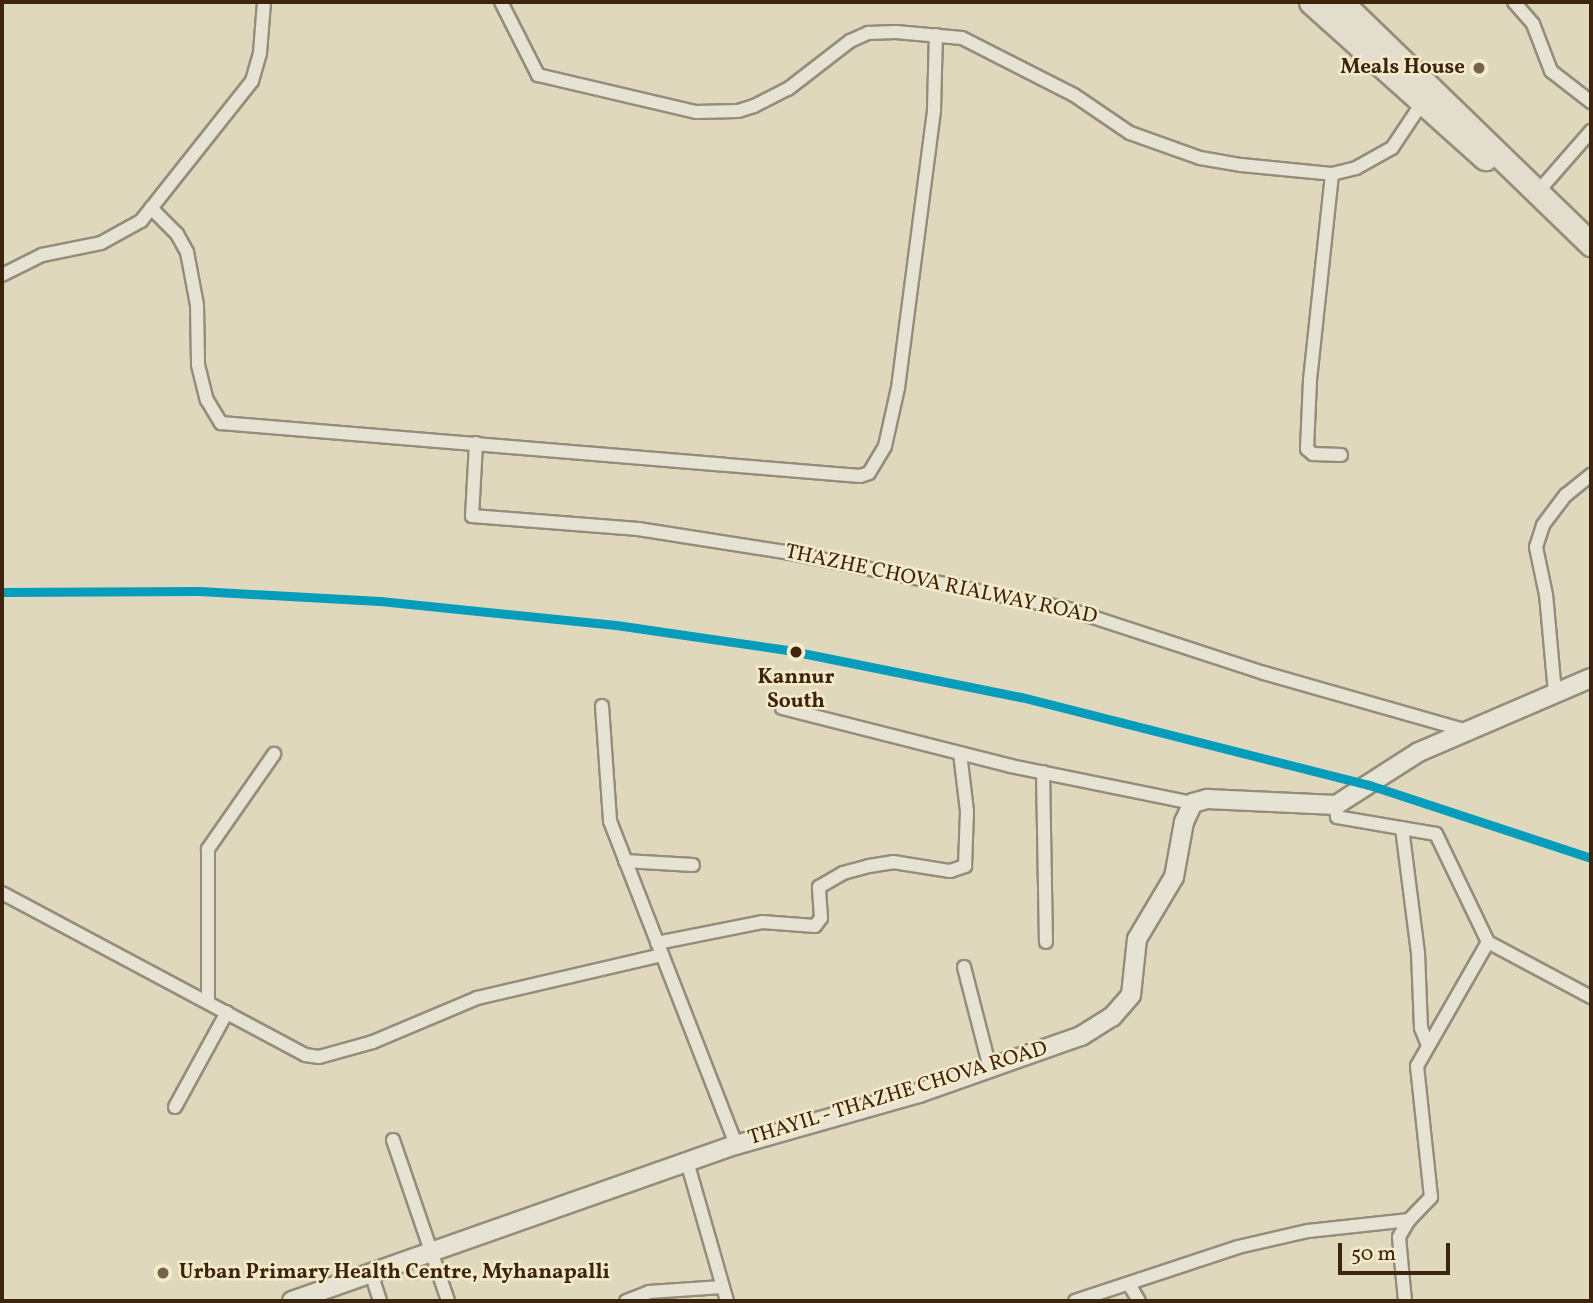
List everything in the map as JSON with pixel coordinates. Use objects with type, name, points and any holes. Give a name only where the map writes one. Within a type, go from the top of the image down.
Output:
[{"type":"highway","points":[[1311,2],[1428,92],[1511,162],[1530,188],[1591,244]]},
{"type":"highway","points":[[1341,2],[1428,92]]},
{"type":"street","points":[[2,275],[41,256],[101,243],[127,231],[151,208],[252,81],[260,53],[264,2]]},
{"type":"street","points":[[501,2],[538,75],[711,113],[738,111],[788,89],[850,41],[868,33],[936,35],[962,38],[995,53],[1074,95],[1130,133],[1175,151],[1241,165],[1332,174],[1356,168],[1392,148],[1428,92]]},
{"type":"street","points":[[1514,2],[1533,24],[1551,71],[1591,102]]},
{"type":"street","points":[[151,208],[177,234],[187,252],[197,305],[198,365],[207,400],[221,423],[812,473],[869,473],[885,446],[905,319],[913,296],[934,110],[936,35]]},
{"type":"street","points":[[1530,188],[1591,131]]},
{"type":"street","points":[[1332,174],[1310,380],[1307,449],[1313,454],[1341,455]]},
{"type":"street","name":"THAZHE CHOVA RIALWAY ROAD","points":[[476,443],[472,516],[638,529],[791,553],[1068,609],[1264,673],[1469,731]]},
{"type":"street","points":[[1555,694],[1546,595],[1536,547],[1543,525],[1558,505],[1591,475]]},
{"type":"street","points":[[782,708],[1042,772],[1193,803],[1207,799],[1336,805],[1419,752],[1591,678]]},
{"type":"street","points":[[602,706],[610,821],[736,1145]]},
{"type":"street","points":[[2,893],[305,1055],[319,1057],[373,1042],[477,998],[762,922],[815,926],[821,918],[819,887],[843,873],[869,866],[902,862],[950,871],[965,866],[967,811],[960,753]]},
{"type":"street","points":[[208,1002],[208,849],[274,754]]},
{"type":"street","points":[[1042,772],[1046,942]]},
{"type":"street","name":"THAYIL - THAZHE CHOVA ROAD","points":[[292,1301],[688,1165],[736,1145],[990,1068],[1081,1036],[1112,1017],[1131,995],[1137,939],[1174,877],[1184,822],[1193,803]]},
{"type":"street","points":[[1336,805],[1337,817],[1436,835],[1445,846],[1488,942],[1591,997]]},
{"type":"street","points":[[1402,828],[1418,953],[1421,1027],[1427,1043],[1431,1039]]},
{"type":"street","points":[[625,861],[693,865]]},
{"type":"street","points":[[1405,1301],[1399,1237],[1409,1220],[1431,1197],[1417,1066],[1488,942]]},
{"type":"street","points":[[964,967],[990,1068]]},
{"type":"street","points":[[175,1107],[227,1012]]},
{"type":"street","points":[[393,1140],[429,1252],[448,1301]]},
{"type":"street","points":[[688,1165],[727,1301]]},
{"type":"street","points":[[1075,1301],[1296,1233],[1409,1220]]},
{"type":"street","points":[[371,1273],[380,1301]]},
{"type":"street","points":[[1129,1284],[1139,1301]]},
{"type":"street","points":[[626,1301],[649,1292],[722,1287]]},
{"type":"transit line","points":[[2,592],[199,591],[380,601],[616,625],[787,650],[1021,697],[1369,785],[1591,858]]},
{"type":"place","name":"Meals House","points":[[1479,68]]},
{"type":"place","name":"Kannur South","points":[[796,652]]},
{"type":"place","name":"Urban Primary Health Centre, Myhanapalli","points":[[163,1273]]}]
